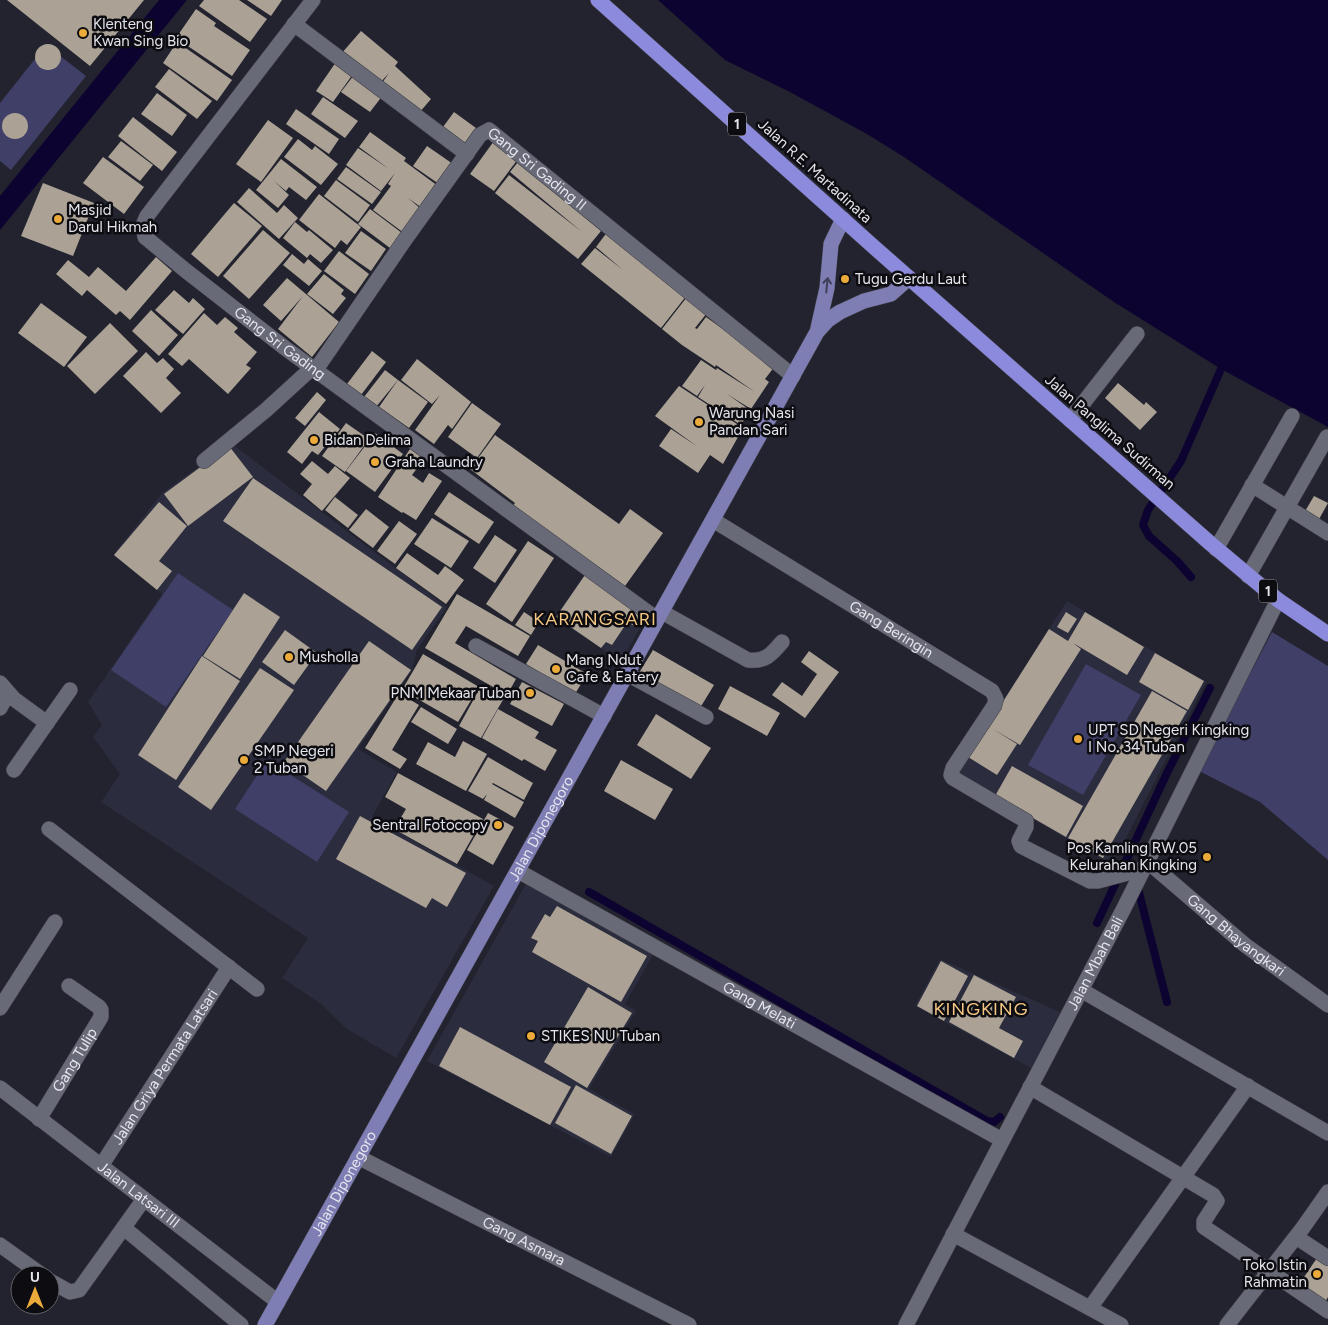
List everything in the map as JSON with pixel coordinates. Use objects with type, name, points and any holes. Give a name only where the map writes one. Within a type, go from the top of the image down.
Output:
[{"type":"highway","name":"Jalan R.E. Martadinata","points":[[598,0],[875,248]]},
{"type":"highway","name":"Jalan Panglima Sudirman","points":[[875,248],[1248,576],[1278,600],[1328,634]]},
{"type":"main road","name":"Jalan Diponegoro","points":[[817,332],[827,288],[830,244],[843,219]]},
{"type":"main road","name":"Jalan Diponegoro","points":[[265,1325],[817,332],[828,320],[840,312],[864,301],[891,294],[909,278]]},
{"type":"street","name":"Gang Sri Gading","points":[[313,0],[147,216],[142,229],[145,237],[314,369],[659,615],[748,660],[756,661],[770,657],[782,642]]},
{"type":"street","points":[[294,24],[466,154]]},
{"type":"street","name":"Gang Sri Gading II","points":[[204,461],[314,369],[466,154],[482,133],[487,130],[494,133],[793,376]]},
{"type":"street","points":[[1070,420],[1137,334]]},
{"type":"street","points":[[1213,546],[1252,485],[1292,416]]},
{"type":"street","points":[[1248,576],[1327,437]]},
{"type":"street","points":[[1252,485],[1328,533]]},
{"type":"street","name":"Gang Beringin","points":[[713,520],[992,691],[996,699],[994,706],[951,773],[953,778],[1026,821],[1026,827],[1019,841],[1021,846],[1082,879],[1090,881],[1105,879],[1145,865]]},
{"type":"street","name":"Jalan Mbah Bali","points":[[906,1325],[1081,990],[1278,600]]},
{"type":"street","points":[[476,646],[604,716]]},
{"type":"street","points":[[627,674],[706,717]]},
{"type":"street","points":[[0,708],[4,688]]},
{"type":"street","points":[[4,688],[14,700],[47,723]]},
{"type":"street","points":[[14,770],[70,690]]},
{"type":"street","points":[[49,829],[257,989]]},
{"type":"street","name":"Gang Bhayangkari","points":[[1145,865],[1245,945],[1328,1005]]},
{"type":"street","name":"Gang Melati","points":[[518,871],[1002,1140]]},
{"type":"street","points":[[0,1008],[55,922]]},
{"type":"street","name":"Jalan Griya Permata Latsari","points":[[101,1166],[228,967]]},
{"type":"street","name":"Gang Tulip","points":[[39,1119],[101,1017],[101,1010],[99,1008],[69,986]]},
{"type":"street","points":[[1081,990],[1328,1133]]},
{"type":"street","points":[[1090,1308],[1248,1086]]},
{"type":"street","points":[[1030,1087],[1217,1198],[1216,1206],[1204,1221],[1204,1227],[1328,1311]]},
{"type":"street","name":"Jalan Latsari III","points":[[0,1088],[278,1302]]},
{"type":"street","name":"Gang Asmara","points":[[358,1157],[689,1325]]},
{"type":"street","points":[[1227,1325],[1296,1237],[1328,1192]]},
{"type":"street","points":[[60,1286],[70,1292],[79,1290],[144,1199]]},
{"type":"street","points":[[124,1228],[241,1325]]},
{"type":"street","points":[[953,1234],[1121,1325]]},
{"type":"street","points":[[1296,1237],[1328,1258]]},
{"type":"street","points":[[0,1245],[28,1265]]},
{"type":"shaded area","points":[[159,0],[187,0],[0,230],[0,196]]},
{"type":"shaded area","points":[[658,0],[1328,0],[1328,427],[1221,369],[1114,302],[904,157],[867,134],[788,91],[725,60]]},
{"type":"shaded area","points":[[46,45],[86,76],[11,170],[0,161],[0,103]]},
{"type":"shaded area","name":"SMP Negeri 2 Tuban","points":[[231,443],[447,607],[417,650],[412,670],[358,749],[397,772],[372,817],[494,886],[396,1058],[347,1029],[321,1004],[282,978],[308,938],[101,802],[120,774],[93,737],[102,725],[88,702],[162,594],[113,555],[162,493]]},
{"type":"shaded area","points":[[178,573],[233,610],[166,707],[111,670]]},
{"type":"shaded area","points":[[584,575],[646,617],[621,662],[555,617]]},
{"type":"shaded area","name":"UPT SD Negeri Kingking I No. 34 Tuban","points":[[1067,601],[1206,682],[1112,865],[955,774]]},
{"type":"shaded area","points":[[1272,632],[1328,666],[1328,860],[1260,802],[1199,771]]},
{"type":"shaded area","points":[[1086,664],[1141,695],[1083,795],[1028,765]]},
{"type":"shaded area","points":[[267,760],[349,812],[317,862],[235,809]]},
{"type":"shaded area","name":"STIKES NU Tuban","points":[[527,882],[654,953],[625,1004],[636,1011],[589,1089],[635,1114],[611,1157],[427,1061]]},
{"type":"shaded area","points":[[940,959],[1060,1012],[1031,1068],[915,1006]]},
{"type":"building","name":"Klenteng Kwan Sing Bio","points":[[7,0],[144,0],[90,66]]},
{"type":"building","points":[[204,0],[239,0],[267,19],[250,42],[199,6]]},
{"type":"building","points":[[247,0],[282,0],[271,16]]},
{"type":"building","points":[[196,9],[216,23],[214,26],[250,50],[232,76],[176,38]]},
{"type":"building","points":[[361,31],[398,62],[395,66],[431,99],[419,113],[382,83],[389,73],[379,84],[341,54]]},
{"type":"building","points":[[177,42],[232,80],[217,101],[163,63]]},
{"type":"building","points":[[48,44],[57,48],[61,57],[57,66],[48,70],[39,66],[35,57],[39,48]]},
{"type":"building","points":[[336,62],[353,74],[333,102],[316,91]]},
{"type":"building","points":[[169,69],[212,101],[197,119],[155,87]]},
{"type":"building","points":[[354,75],[383,95],[370,112],[341,92]]},
{"type":"building","points":[[157,93],[187,115],[172,136],[141,114]]},
{"type":"building","points":[[323,97],[358,121],[345,138],[311,114]]},
{"type":"building","points":[[296,109],[339,139],[329,154],[286,124]]},
{"type":"building","points":[[454,112],[476,128],[465,143],[443,127]]},
{"type":"building","points":[[15,113],[24,117],[28,126],[24,135],[15,139],[6,135],[2,126],[6,117]]},
{"type":"building","points":[[133,117],[177,152],[162,171],[118,136]]},
{"type":"building","points":[[268,120],[293,138],[261,182],[236,164]]},
{"type":"building","points":[[370,132],[406,158],[404,161],[438,186],[422,208],[408,198],[421,209],[404,233],[373,210],[391,186],[388,184],[395,173],[381,191],[346,165],[358,148],[389,169],[359,147]]},
{"type":"building","points":[[298,139],[312,150],[315,146],[338,164],[321,185],[284,157]]},
{"type":"building","points":[[121,141],[153,165],[140,181],[108,157]]},
{"type":"building","points":[[494,141],[518,159],[494,191],[470,174]]},
{"type":"building","points":[[427,146],[453,164],[439,184],[413,166]]},
{"type":"building","points":[[103,157],[144,187],[124,214],[83,183]]},
{"type":"building","points":[[281,159],[317,187],[306,200],[289,187],[286,191],[274,181],[289,195],[278,208],[256,190]]},
{"type":"building","points":[[518,162],[601,231],[578,259],[495,193],[509,175],[582,232],[510,172]]},
{"type":"building","points":[[346,167],[381,192],[372,204],[337,179]]},
{"type":"building","points":[[336,180],[370,205],[358,222],[324,196]]},
{"type":"building","name":"Masjid Darul Hikmah","points":[[43,183],[94,203],[73,256],[21,236]]},
{"type":"building","points":[[249,188],[277,213],[284,205],[298,218],[279,239],[237,202]]},
{"type":"building","points":[[319,194],[361,227],[347,245],[341,240],[335,248],[299,220]]},
{"type":"building","points":[[234,203],[262,226],[218,277],[191,254]]},
{"type":"building","points":[[370,209],[402,233],[390,248],[358,224]]},
{"type":"building","points":[[295,222],[307,232],[309,230],[333,250],[321,263],[310,254],[307,258],[283,238]]},
{"type":"building","points":[[263,230],[290,253],[249,299],[223,276]]},
{"type":"building","points":[[361,231],[386,249],[371,271],[345,253]]},
{"type":"building","points":[[608,231],[687,295],[661,328],[581,264],[595,248],[623,270],[596,247]]},
{"type":"building","points":[[339,251],[369,274],[355,294],[324,271]]},
{"type":"building","points":[[292,254],[304,264],[308,259],[322,271],[309,286],[283,265]]},
{"type":"building","points":[[156,257],[172,271],[130,320],[120,311],[116,315],[87,290],[82,296],[56,274],[68,260],[89,277],[98,267],[126,291]]},
{"type":"building","points":[[324,274],[344,290],[341,294],[346,298],[333,314],[307,294]]},
{"type":"building","points":[[287,278],[339,322],[312,357],[278,329],[303,296],[281,321],[263,305]]},
{"type":"building","points":[[174,290],[189,303],[193,298],[205,309],[183,334],[155,310]]},
{"type":"building","points":[[687,297],[707,313],[695,328],[697,329],[706,317],[775,366],[765,379],[769,382],[751,409],[727,394],[750,410],[741,425],[698,397],[705,385],[697,396],[682,386],[701,360],[755,392],[716,365],[715,367],[682,345],[662,329]]},
{"type":"building","points":[[41,303],[87,337],[64,367],[18,333]]},
{"type":"building","points":[[151,310],[178,335],[159,356],[132,331]]},
{"type":"building","points":[[204,313],[217,325],[225,317],[238,328],[234,332],[257,352],[246,365],[251,368],[228,394],[189,359],[182,366],[168,354]]},
{"type":"building","points":[[110,323],[138,351],[95,394],[67,366]]},
{"type":"building","points":[[372,351],[386,362],[361,395],[347,384]]},
{"type":"building","points":[[146,352],[157,363],[163,358],[174,369],[166,378],[181,393],[161,413],[123,376]]},
{"type":"building","points":[[417,359],[471,402],[452,429],[448,425],[434,444],[415,430],[440,395],[432,404],[401,380]]},
{"type":"building","points":[[385,370],[398,380],[376,407],[364,397]]},
{"type":"building","points":[[398,380],[428,402],[409,428],[379,407]]},
{"type":"building","points":[[1118,383],[1144,405],[1146,402],[1157,412],[1140,430],[1105,398]]},
{"type":"building","name":"Warung Nasi Pandan Sari","points":[[679,386],[743,428],[723,464],[710,455],[698,473],[659,446],[671,429],[698,447],[655,416]]},
{"type":"building","points":[[317,392],[326,400],[305,426],[295,418]]},
{"type":"building","points":[[472,403],[501,424],[477,458],[448,437]]},
{"type":"building","name":"Bidan Delima","points":[[319,412],[340,429],[318,455],[312,451],[302,464],[287,452]]},
{"type":"building","points":[[346,423],[369,439],[345,472],[322,456]]},
{"type":"building","name":"Graha Laundry","points":[[375,433],[403,454],[375,492],[346,471]]},
{"type":"building","points":[[495,435],[619,524],[630,509],[663,533],[625,586],[512,507],[515,503],[470,469]]},
{"type":"building","points":[[229,446],[253,477],[188,526],[164,494]]},
{"type":"building","points":[[410,449],[424,459],[412,475],[423,483],[429,473],[442,481],[416,520],[378,497]]},
{"type":"building","points":[[312,461],[328,474],[335,466],[350,478],[322,511],[303,495],[312,484],[300,474]]},
{"type":"building","points":[[253,478],[442,607],[412,650],[223,521]]},
{"type":"building","points":[[449,492],[494,522],[479,544],[434,514]]},
{"type":"building","points":[[1314,496],[1328,503],[1318,521],[1304,513]]},
{"type":"building","points":[[335,497],[358,515],[348,528],[325,510]]},
{"type":"building","points":[[159,502],[187,526],[159,561],[172,571],[157,590],[114,555]]},
{"type":"building","points":[[366,509],[389,527],[373,548],[349,530]]},
{"type":"building","points":[[432,518],[469,541],[451,568],[414,544]]},
{"type":"building","points":[[399,521],[417,534],[395,564],[377,551]]},
{"type":"building","points":[[495,535],[517,550],[495,583],[473,568]]},
{"type":"building","points":[[528,541],[554,558],[512,622],[486,604]]},
{"type":"building","points":[[407,553],[438,575],[445,566],[464,580],[446,604],[396,568]]},
{"type":"building","points":[[585,575],[642,615],[634,626],[622,618],[619,623],[624,627],[612,645],[606,642],[601,648],[556,617]]},
{"type":"building","points":[[244,593],[280,617],[240,679],[203,656]]},
{"type":"building","points":[[457,594],[530,636],[518,656],[466,626],[455,643],[516,679],[507,695],[425,648]]},
{"type":"building","points":[[524,612],[539,622],[531,635],[515,625]]},
{"type":"building","points":[[1066,612],[1077,619],[1068,633],[1057,627]]},
{"type":"building","points":[[1085,612],[1144,647],[1127,675],[1073,643],[1081,649],[1020,745],[993,729],[1017,744],[997,775],[968,757],[1049,629],[1068,641]]},
{"type":"building","name":"Musholla","points":[[285,630],[317,653],[294,685],[262,662]]},
{"type":"building","points":[[369,641],[411,670],[326,791],[284,762]]},
{"type":"building","name":"Mang Ndut Cafe & Eatery","points":[[538,645],[587,674],[575,694],[526,664]]},
{"type":"building","points":[[653,650],[714,685],[700,708],[639,673]]},
{"type":"building","points":[[809,651],[839,672],[805,718],[772,695],[782,682],[802,696],[817,674],[801,662]]},
{"type":"building","points":[[1155,653],[1204,681],[1188,710],[1139,682]]},
{"type":"building","points":[[423,654],[479,687],[458,722],[402,690]]},
{"type":"building","points":[[202,656],[240,681],[176,780],[138,755]]},
{"type":"building","points":[[260,668],[294,690],[211,810],[178,787]]},
{"type":"building","name":"PNM Mekaar Tuban","points":[[522,682],[564,704],[552,726],[510,704]]},
{"type":"building","points":[[481,686],[504,698],[481,738],[459,726]]},
{"type":"building","points":[[730,686],[780,713],[767,736],[718,709]]},
{"type":"building","points":[[1152,691],[1187,711],[1103,858],[1068,838]]},
{"type":"building","points":[[399,693],[419,705],[392,750],[407,759],[400,769],[365,748]]},
{"type":"building","points":[[421,707],[457,729],[448,744],[411,722]]},
{"type":"building","points":[[498,709],[539,732],[535,738],[557,750],[545,771],[524,759],[522,761],[482,738]]},
{"type":"building","points":[[656,714],[711,748],[691,779],[637,745]]},
{"type":"building","points":[[463,741],[487,754],[466,791],[416,764],[428,742],[455,757]]},
{"type":"building","points":[[488,757],[533,783],[524,800],[492,784],[524,802],[515,818],[484,800],[487,794],[483,799],[468,791]]},
{"type":"building","points":[[621,760],[673,789],[655,820],[604,791]]},
{"type":"building","points":[[1012,766],[1083,806],[1066,837],[995,796]]},
{"type":"building","points":[[398,773],[483,819],[457,864],[394,829],[406,809],[385,797]]},
{"type":"building","points":[[488,813],[514,827],[493,865],[467,850]]},
{"type":"building","points":[[360,816],[466,873],[447,907],[432,898],[426,908],[336,859]]},
{"type":"building","points":[[557,906],[647,956],[621,1002],[532,952],[538,941],[531,938],[545,914],[550,917]]},
{"type":"building","points":[[941,961],[968,976],[944,1021],[917,1006]]},
{"type":"building","points":[[974,975],[1016,997],[999,1028],[1023,1041],[1014,1058],[949,1022]]},
{"type":"building","points":[[588,987],[632,1013],[587,1088],[544,1062]]},
{"type":"building","points":[[460,1027],[571,1087],[550,1125],[439,1066]]},
{"type":"building","points":[[576,1085],[632,1116],[611,1154],[555,1123]]},
{"type":"building","name":"Toko Istin Rahmatin","points":[[1319,1255],[1328,1262],[1328,1297],[1324,1304],[1298,1286]]},
{"type":"waterway","points":[[1191,577],[1177,561],[1149,536],[1143,525],[1148,510],[1181,461],[1221,369]]},
{"type":"waterway","points":[[1097,923],[1167,773],[1210,688]]},
{"type":"waterway","points":[[1137,885],[1167,1002]]},
{"type":"waterway","points":[[589,892],[987,1121],[994,1122],[1000,1117]]},
{"type":"place","name":"Klenteng Kwan Sing Bio","points":[[83,33]]},
{"type":"place","name":"Masjid Darul Hikmah","points":[[58,219]]},
{"type":"place","name":"Tugu Gerdu Laut","points":[[845,279]]},
{"type":"place","name":"Warung Nasi Pandan Sari","points":[[699,422]]},
{"type":"place","name":"Bidan Delima","points":[[314,440]]},
{"type":"place","name":"Graha Laundry","points":[[375,462]]},
{"type":"place","name":"Musholla","points":[[289,657]]},
{"type":"place","name":"Mang Ndut Cafe & Eatery","points":[[556,669]]},
{"type":"place","name":"PNM Mekaar Tuban","points":[[530,693]]},
{"type":"place","name":"UPT SD Negeri Kingking I No. 34 Tuban","points":[[1078,739]]},
{"type":"place","name":"SMP Negeri 2 Tuban","points":[[244,760]]},
{"type":"place","name":"Sentral Fotocopy","points":[[498,825]]},
{"type":"place","name":"Pos Kamling RW.05 Kelurahan Kingking","points":[[1207,857]]},
{"type":"place","name":"STIKES NU Tuban","points":[[531,1036]]},
{"type":"place","name":"Toko Istin Rahmatin","points":[[1317,1274]]},
{"type":"district","name":"KARANGSARI","points":[[595,619]]},
{"type":"district","name":"KINGKING","points":[[981,1009]]}]
